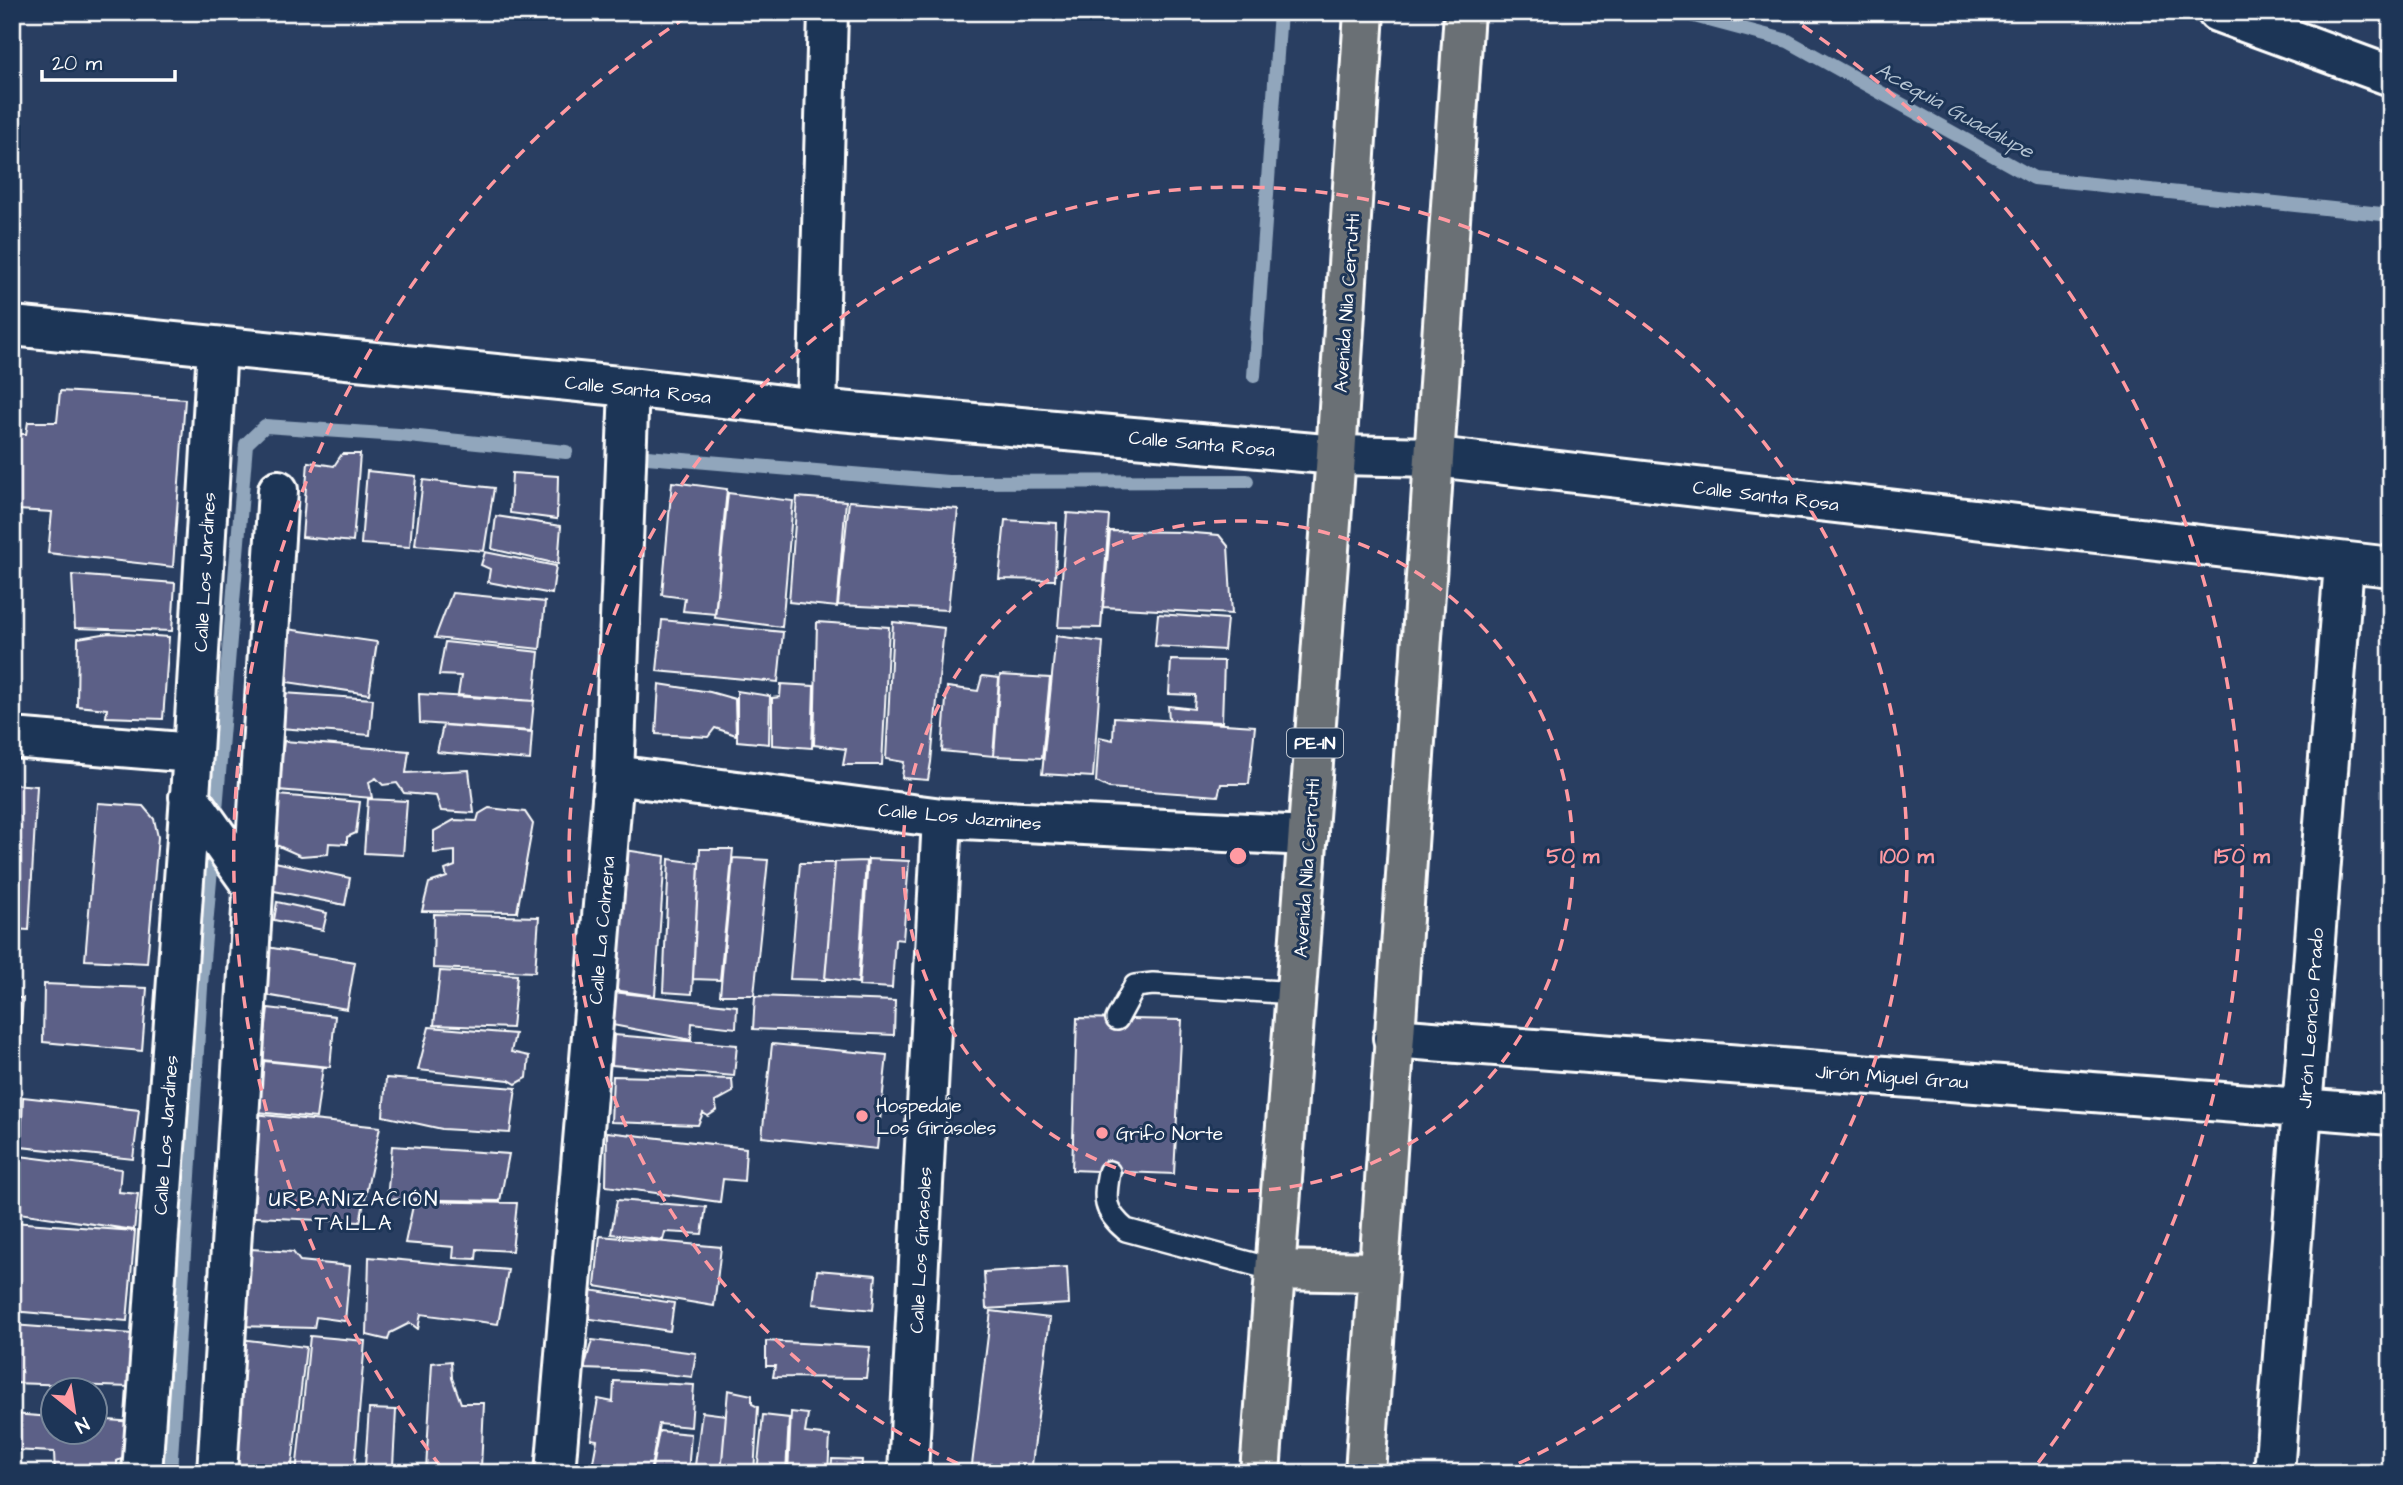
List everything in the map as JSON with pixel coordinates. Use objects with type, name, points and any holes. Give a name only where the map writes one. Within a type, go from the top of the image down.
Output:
[{"type":"highway","name":"Avenida Nila Cerrutti","points":[[1260,1473],[1336,455],[1364,12]]},
{"type":"highway","points":[[1364,1473],[1436,457],[1464,12]]},
{"type":"highway","points":[[1275,1270],[1378,1272]]},
{"type":"street","points":[[817,409],[828,12]]},
{"type":"street","points":[[2217,12],[2254,28],[2391,76]]},
{"type":"street","name":"Calle Santa Rosa","points":[[12,326],[629,387],[817,409],[1336,455],[1436,457],[2344,563],[2391,566]]},
{"type":"street","name":"Calle Los Jardines","points":[[142,1473],[193,752],[217,347]]},
{"type":"street","name":"Calle La Colmena","points":[[555,1473],[614,775],[629,387]]},
{"type":"street","points":[[217,1473],[278,490]]},
{"type":"street","name":"Jirón Leoncio Prado","points":[[2274,1473],[2344,563]]},
{"type":"street","points":[[12,738],[193,752]]},
{"type":"street","name":"Calle Los Jazmines","points":[[614,775],[943,818],[1308,836]]},
{"type":"street","points":[[189,797],[253,887]]},
{"type":"street","name":"Calle Los Girasoles","points":[[908,1473],[943,818]]},
{"type":"street","name":"Jirón Miguel Grau","points":[[1393,1038],[2391,1115]]},
{"type":"lane","points":[[1117,1019],[1135,986],[1153,984],[1296,993]]},
{"type":"lane","points":[[1109,1171],[1104,1197],[1112,1218],[1126,1230],[1275,1270]]},
{"type":"building","points":[[60,391],[185,399],[173,567],[48,553],[52,512],[17,510],[12,501],[12,453],[16,450],[15,434],[26,434],[28,422],[57,422]]},
{"type":"building","points":[[342,454],[360,454],[353,542],[302,537],[308,462],[334,466]]},
{"type":"building","points":[[367,471],[416,476],[410,547],[361,544]]},
{"type":"building","points":[[512,473],[558,476],[557,519],[510,513]]},
{"type":"building","points":[[423,480],[494,488],[484,551],[415,545]]},
{"type":"building","points":[[672,482],[727,489],[715,614],[683,611],[685,598],[662,595]]},
{"type":"building","points":[[728,493],[793,501],[782,627],[715,618]]},
{"type":"building","points":[[797,497],[846,501],[837,607],[789,602]]},
{"type":"building","points":[[849,501],[958,509],[948,610],[838,605]]},
{"type":"building","points":[[1067,513],[1109,516],[1101,628],[1058,627]]},
{"type":"building","points":[[496,516],[561,526],[558,564],[492,549]]},
{"type":"building","points":[[1005,520],[1057,523],[1055,580],[999,579]]},
{"type":"building","points":[[1110,531],[1219,535],[1228,546],[1232,614],[1103,607]]},
{"type":"building","points":[[485,552],[556,566],[552,594],[488,582],[490,569],[481,565]]},
{"type":"building","points":[[72,575],[175,583],[172,631],[75,628]]},
{"type":"building","points":[[452,593],[545,602],[540,649],[435,638]]},
{"type":"building","points":[[1158,614],[1227,619],[1224,650],[1155,646]]},
{"type":"building","points":[[662,620],[783,632],[778,682],[657,671]]},
{"type":"building","points":[[817,622],[889,627],[882,765],[843,765],[846,749],[814,745]]},
{"type":"building","points":[[893,622],[944,628],[928,780],[902,778],[904,762],[886,759]]},
{"type":"building","points":[[287,629],[377,642],[369,694],[280,681]]},
{"type":"building","points":[[109,633],[169,637],[163,719],[106,717],[107,709],[77,706],[78,638]]},
{"type":"building","points":[[1056,636],[1103,642],[1093,777],[1042,774]]},
{"type":"building","points":[[445,642],[539,652],[534,701],[458,695],[461,676],[439,675]]},
{"type":"building","points":[[1171,660],[1224,661],[1222,722],[1169,720],[1168,706],[1194,709],[1195,695],[1169,694]]},
{"type":"building","points":[[1000,675],[1050,678],[1042,758],[994,756]]},
{"type":"building","points":[[982,676],[999,678],[993,756],[942,751],[947,687],[978,691]]},
{"type":"building","points":[[659,684],[735,699],[736,735],[715,728],[708,737],[656,734]]},
{"type":"building","points":[[781,684],[814,686],[812,748],[772,745],[772,698],[780,697]]},
{"type":"building","points":[[737,691],[770,696],[769,744],[737,741]]},
{"type":"building","points":[[283,693],[373,699],[370,735],[280,728]]},
{"type":"building","points":[[419,694],[534,701],[531,731],[420,723]]},
{"type":"building","points":[[1114,717],[1255,726],[1249,784],[1221,784],[1218,796],[1109,788],[1096,782],[1099,737],[1113,740]]},
{"type":"building","points":[[443,725],[532,732],[530,760],[437,752]]},
{"type":"building","points":[[284,741],[409,751],[406,773],[469,770],[474,813],[441,811],[436,796],[404,793],[397,783],[383,785],[376,778],[369,782],[372,798],[278,790]]},
{"type":"building","points":[[12,784],[37,786],[29,930],[12,929]]},
{"type":"building","points":[[277,795],[360,802],[356,833],[347,837],[347,844],[329,843],[328,854],[301,856],[274,844]]},
{"type":"building","points":[[368,799],[407,801],[403,855],[364,853]]},
{"type":"building","points":[[98,803],[143,806],[154,819],[158,837],[147,963],[85,960]]},
{"type":"building","points":[[489,808],[525,812],[533,824],[517,912],[422,911],[429,883],[447,877],[445,870],[455,866],[455,851],[434,853],[434,831],[454,820],[477,821],[479,814]]},
{"type":"building","points":[[700,849],[733,849],[720,980],[693,979]]},
{"type":"building","points":[[625,850],[665,856],[655,996],[614,990]]},
{"type":"building","points":[[733,858],[768,860],[754,995],[720,995]]},
{"type":"building","points":[[669,859],[699,863],[692,994],[663,992]]},
{"type":"building","points":[[868,859],[909,861],[903,940],[895,939],[892,988],[859,986]]},
{"type":"building","points":[[866,861],[858,983],[825,978],[835,862]]},
{"type":"building","points":[[275,862],[350,878],[345,905],[269,890]]},
{"type":"building","points":[[800,863],[835,863],[825,980],[790,979]]},
{"type":"building","points":[[277,902],[327,913],[323,930],[274,920]]},
{"type":"building","points":[[434,914],[539,917],[535,972],[433,968]]},
{"type":"building","points":[[261,946],[355,962],[347,1009],[253,993]]},
{"type":"building","points":[[440,971],[517,975],[512,1028],[434,1025]]},
{"type":"building","points":[[44,984],[147,988],[142,1051],[43,1042]]},
{"type":"building","points":[[604,991],[737,1006],[736,1028],[692,1023],[691,1040],[602,1023]]},
{"type":"building","points":[[755,996],[895,1001],[894,1035],[753,1029]]},
{"type":"building","points":[[12,998],[23,998],[16,1092],[12,1092]]},
{"type":"building","points":[[268,1008],[335,1016],[330,1067],[262,1060]]},
{"type":"building","points":[[1077,1018],[1182,1020],[1174,1174],[1072,1170]]},
{"type":"building","points":[[429,1027],[515,1034],[511,1052],[529,1056],[527,1078],[516,1084],[509,1080],[418,1070]]},
{"type":"building","points":[[614,1035],[737,1045],[734,1076],[612,1065]]},
{"type":"building","points":[[772,1044],[887,1055],[877,1149],[762,1137]]},
{"type":"building","points":[[264,1061],[323,1067],[316,1118],[258,1112]]},
{"type":"building","points":[[613,1076],[732,1079],[733,1092],[715,1102],[717,1110],[708,1116],[703,1113],[698,1125],[611,1122]]},
{"type":"building","points":[[386,1078],[516,1088],[510,1133],[442,1129],[383,1116]]},
{"type":"building","points":[[23,1097],[139,1110],[133,1159],[21,1147]]},
{"type":"building","points":[[254,1114],[380,1127],[360,1222],[233,1216]]},
{"type":"building","points":[[607,1132],[746,1148],[744,1181],[723,1179],[720,1202],[606,1186]]},
{"type":"building","points":[[392,1146],[509,1154],[500,1201],[387,1199]]},
{"type":"building","points":[[12,1155],[121,1169],[119,1192],[138,1194],[134,1230],[12,1212]]},
{"type":"building","points":[[617,1200],[706,1207],[702,1234],[665,1232],[663,1240],[611,1234]]},
{"type":"building","points":[[414,1201],[517,1203],[512,1251],[477,1249],[476,1259],[453,1258],[454,1247],[405,1243]]},
{"type":"building","points":[[12,1222],[135,1231],[127,1321],[12,1311]]},
{"type":"building","points":[[600,1236],[721,1247],[714,1306],[595,1286]]},
{"type":"building","points":[[251,1249],[293,1252],[300,1261],[350,1266],[345,1321],[316,1317],[314,1328],[239,1326]]},
{"type":"building","points":[[369,1257],[508,1270],[498,1324],[421,1314],[418,1329],[410,1323],[390,1333],[388,1340],[367,1335]]},
{"type":"building","points":[[1067,1267],[1069,1304],[986,1309],[984,1272]]},
{"type":"building","points":[[817,1270],[876,1275],[873,1310],[813,1304]]},
{"type":"building","points":[[589,1290],[674,1303],[670,1331],[585,1318]]},
{"type":"building","points":[[991,1311],[1050,1318],[1031,1473],[971,1473]]},
{"type":"building","points":[[12,1325],[133,1334],[131,1387],[108,1386],[108,1376],[38,1376],[38,1384],[12,1383]]},
{"type":"building","points":[[310,1336],[365,1341],[354,1473],[296,1473]]},
{"type":"building","points":[[240,1339],[306,1347],[291,1473],[231,1473]]},
{"type":"building","points":[[592,1340],[696,1353],[692,1377],[584,1369]]},
{"type":"building","points":[[766,1341],[870,1347],[866,1378],[773,1377],[775,1366],[766,1366]]},
{"type":"building","points":[[451,1361],[452,1378],[461,1403],[484,1403],[481,1469],[426,1470],[432,1363]]},
{"type":"building","points":[[614,1381],[694,1385],[691,1427],[659,1424],[650,1473],[591,1473],[597,1440],[591,1439],[598,1399],[613,1402]]},
{"type":"building","points":[[728,1390],[752,1395],[752,1404],[758,1407],[754,1473],[721,1473]]},
{"type":"building","points":[[369,1409],[396,1410],[393,1466],[365,1466]]},
{"type":"building","points":[[702,1412],[726,1415],[721,1473],[694,1473]]},
{"type":"building","points":[[791,1412],[808,1414],[805,1433],[830,1436],[828,1473],[788,1473]]},
{"type":"building","points":[[12,1414],[38,1416],[38,1446],[108,1446],[108,1420],[135,1422],[132,1463],[124,1458],[117,1461],[117,1473],[55,1473],[54,1452],[12,1450]]},
{"type":"building","points":[[763,1415],[789,1418],[786,1473],[757,1473]]},
{"type":"building","points":[[659,1431],[691,1434],[688,1473],[651,1473]]},
{"type":"building","points":[[832,1459],[862,1460],[861,1473],[831,1473]]},
{"type":"waterway","points":[[1254,376],[1280,12]]},
{"type":"waterway","name":"Acequia Guadalupe","points":[[1679,12],[1788,41],[2034,178],[2391,215]]},
{"type":"waterway","points":[[215,822],[246,444],[265,426],[399,435],[566,452]]},
{"type":"waterway","points":[[635,456],[948,482],[1247,481]]},
{"type":"waterway","points":[[170,1473],[202,972],[213,846]]},
{"type":"place","name":"Hospedaje Los Girasoles","points":[[862,1116]]},
{"type":"place","name":"Grifo Norte","points":[[1102,1133]]},
{"type":"district","name":"URBANIZACIÓN TALLA","points":[[354,1211]]}]
